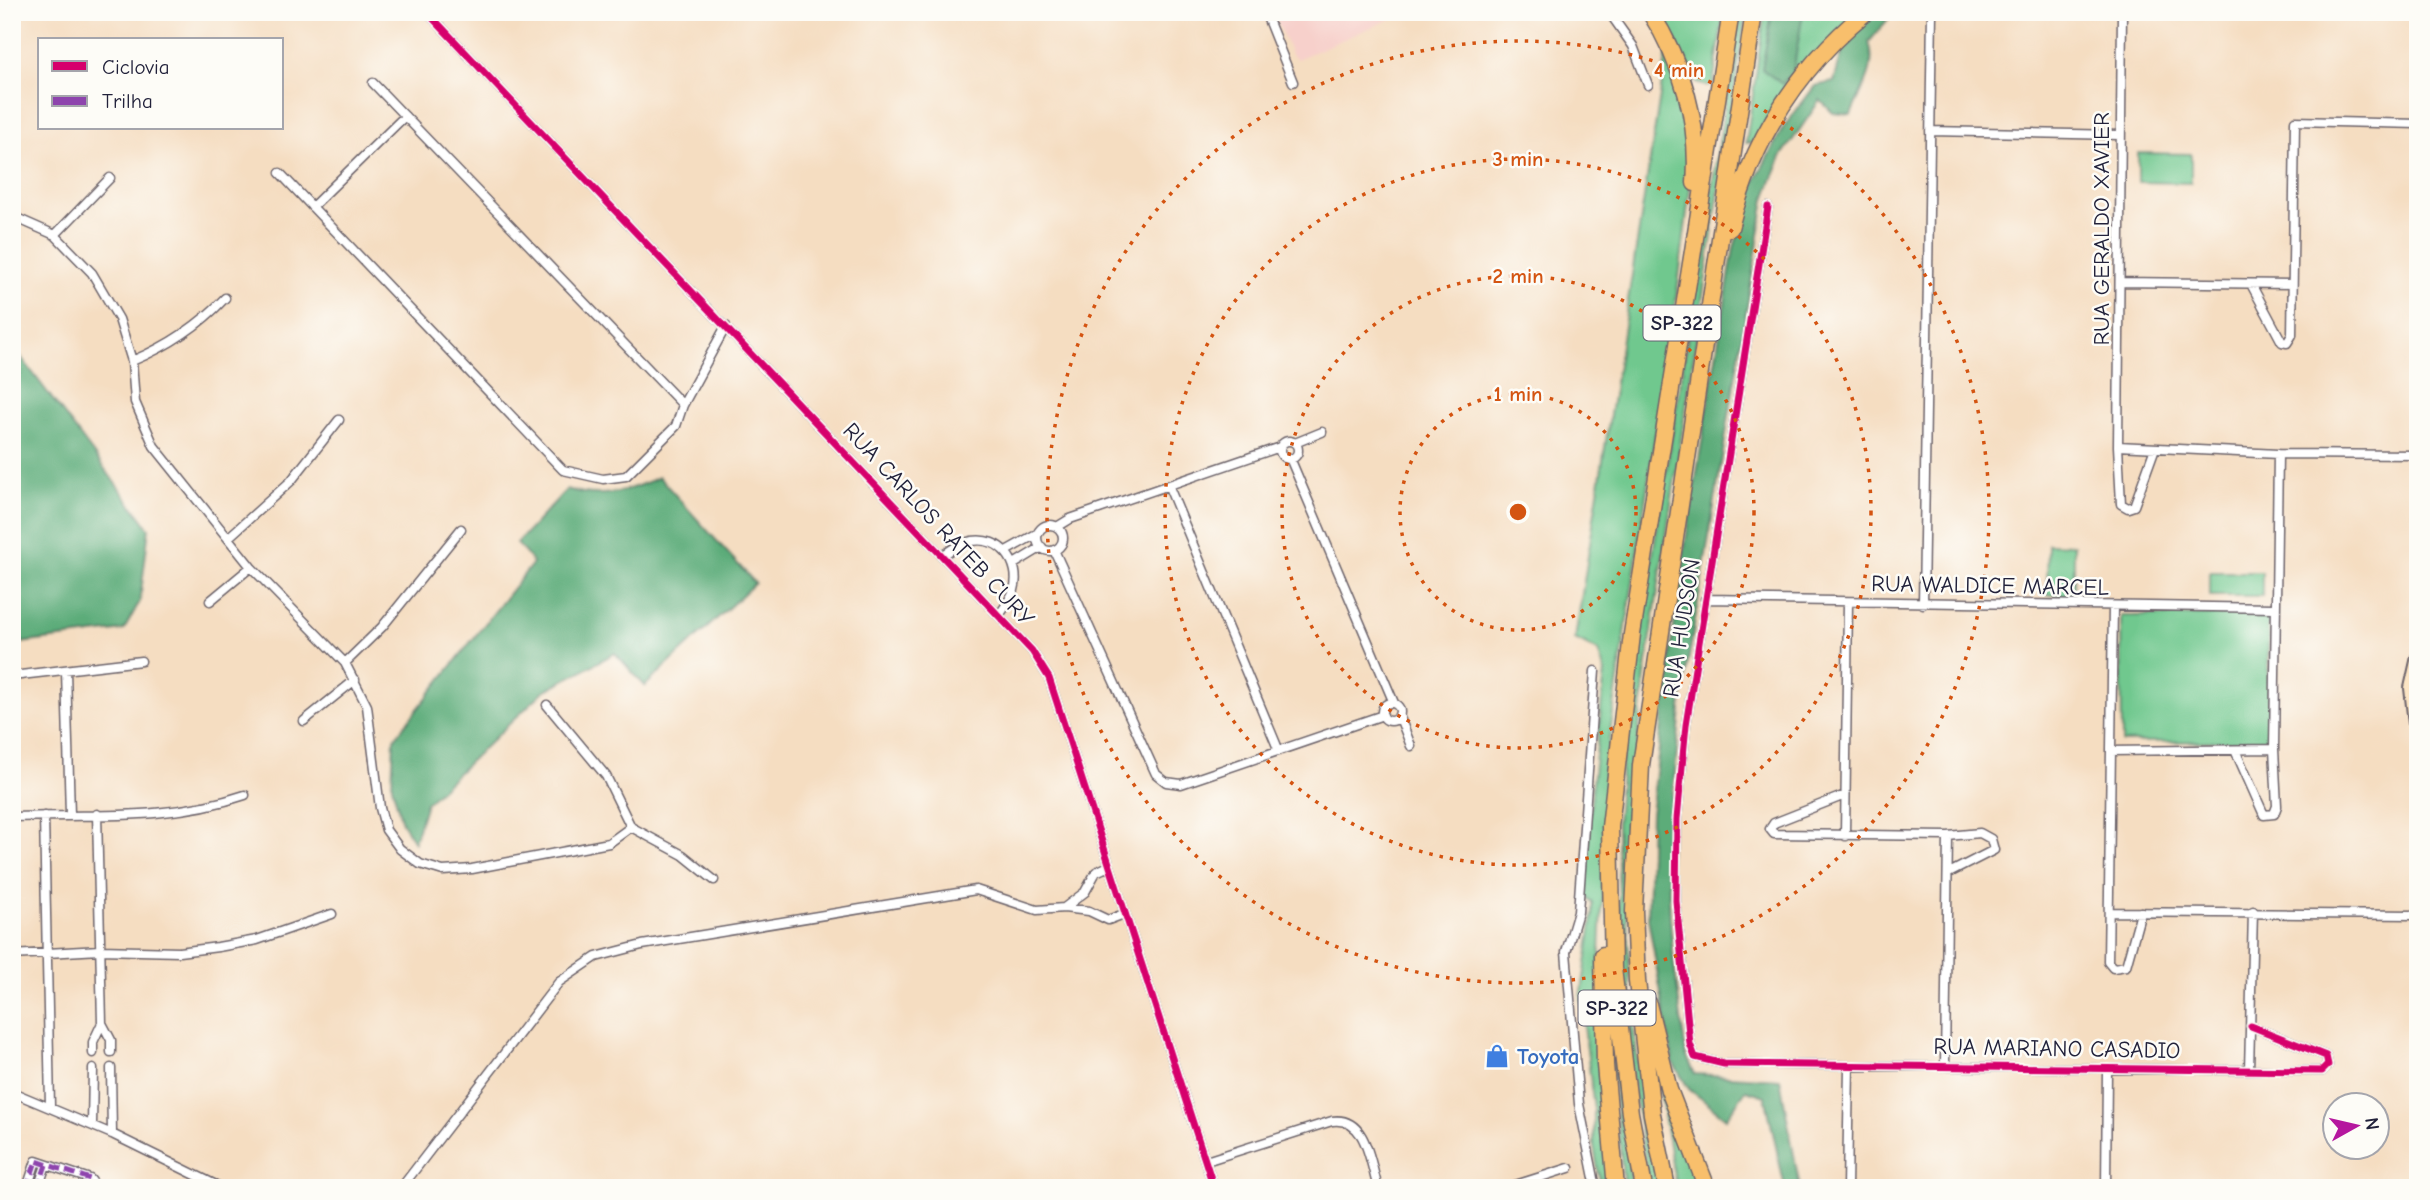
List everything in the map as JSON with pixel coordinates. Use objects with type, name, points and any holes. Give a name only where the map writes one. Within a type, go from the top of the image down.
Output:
[{"type":"highway","points":[[1650,12],[1681,75],[1696,154],[1683,322]]},
{"type":"highway","name":"SP-322","points":[[1644,1188],[1625,1076],[1613,968],[1610,827],[1632,634],[1731,12]]},
{"type":"highway","name":"SP-322","points":[[1667,1188],[1644,1056],[1634,911],[1641,765],[1754,12]]},
{"type":"highway","points":[[1707,322],[1739,190],[1758,145],[1790,93],[1835,41],[1866,12]]},
{"type":"highway","points":[[1610,827],[1604,913],[1602,1019],[1616,1188]]},
{"type":"highway","points":[[1634,911],[1658,1050],[1681,1126],[1707,1188]]},
{"type":"main road","points":[[2418,657],[2411,688],[2418,750]]},
{"type":"street","name":"RUA CARLOS RATEB CURY","points":[[427,12],[1000,614],[1032,651],[1049,678],[1214,1188]]},
{"type":"street","points":[[1265,12],[1293,82]]},
{"type":"street","points":[[1609,12],[1633,46],[1648,85]]},
{"type":"street","points":[[1923,604],[1932,12]]},
{"type":"street","name":"RUA GERALDO XAVIER","points":[[2123,12],[2118,446],[2121,504],[2128,508],[2134,506],[2155,448]]},
{"type":"street","points":[[373,83],[684,405]]},
{"type":"street","points":[[312,206],[405,116]]},
{"type":"street","points":[[2251,284],[2282,342],[2287,343],[2292,335],[2295,121],[2418,124]]},
{"type":"street","points":[[1930,131],[2120,135]]},
{"type":"street","points":[[280,173],[563,470],[603,479],[626,476],[677,426],[684,405],[726,326]]},
{"type":"street","points":[[55,235],[110,178]]},
{"type":"street","name":"RUA HUDSON","points":[[1695,1057],[1690,1044],[1676,901],[1677,819],[1686,724],[1768,207]]},
{"type":"street","points":[[12,216],[55,235],[92,273],[119,319],[132,361],[135,402],[154,446],[251,567],[345,663],[367,706],[380,808],[386,830],[400,849],[420,864],[443,871],[562,854],[609,843],[631,827]]},
{"type":"street","points":[[2120,282],[2292,284]]},
{"type":"street","points":[[132,361],[164,348],[206,318],[225,298]]},
{"type":"street","points":[[229,537],[291,481],[339,420]]},
{"type":"street","points":[[1006,551],[1046,526],[1057,527],[1070,519],[1280,447],[1286,441],[1295,443],[1322,432]]},
{"type":"street","points":[[1290,458],[1297,451],[1295,443]]},
{"type":"street","points":[[2118,446],[2278,454],[2418,455]]},
{"type":"street","points":[[1280,447],[1282,456],[1290,458]]},
{"type":"street","points":[[2235,750],[2264,815],[2274,814],[2277,806],[2274,749],[2274,608],[2278,454]]},
{"type":"street","points":[[1290,458],[1411,746]]},
{"type":"street","points":[[1169,487],[1279,751]]},
{"type":"street","points":[[1054,550],[1062,541],[1057,527]]},
{"type":"street","points":[[345,663],[382,626],[461,529]]},
{"type":"street","points":[[1038,533],[1042,548]]},
{"type":"street","points":[[942,556],[960,544],[975,540],[1006,551],[1014,564],[1014,590],[1000,614]]},
{"type":"street","points":[[1014,564],[1042,548],[1054,550]]},
{"type":"street","points":[[1054,550],[1156,774],[1166,782],[1181,784],[1383,715]]},
{"type":"street","points":[[210,601],[251,567]]},
{"type":"street","name":"RUA WALDICE MARCEL","points":[[1705,599],[2274,608]]},
{"type":"street","points":[[1845,836],[1848,602]]},
{"type":"street","points":[[2113,607],[2108,961],[2113,968],[2126,965],[2141,912]]},
{"type":"street","points":[[12,676],[141,661]]},
{"type":"street","points":[[66,670],[70,814]]},
{"type":"street","points":[[1595,671],[1578,912],[1566,952],[1579,1104],[1596,1188]]},
{"type":"street","points":[[304,721],[355,680]]},
{"type":"street","points":[[1383,715],[1383,707],[1394,703]]},
{"type":"street","points":[[547,705],[606,776],[631,827],[683,855],[713,880]]},
{"type":"street","points":[[1383,715],[1390,720],[1399,715]]},
{"type":"street","points":[[2111,751],[2274,749]]},
{"type":"street","points":[[1845,795],[1774,823],[1770,829],[1774,834],[1845,836],[1948,836],[1980,833],[1991,839],[1994,850],[1949,873]]},
{"type":"street","points":[[12,817],[169,814],[208,808],[245,796]]},
{"type":"street","points":[[97,814],[102,1023],[111,1040],[111,1052]]},
{"type":"street","points":[[44,816],[50,1107]]},
{"type":"street","points":[[1945,1065],[1948,836]]},
{"type":"street","points":[[1064,908],[1085,892],[1096,872],[1109,866]]},
{"type":"street","points":[[401,1188],[559,982],[596,957],[642,945],[976,890],[1037,910],[1064,908],[1089,911],[1108,920],[1124,914]]},
{"type":"street","points":[[1085,892],[1089,911]]},
{"type":"street","points":[[2109,912],[2253,911],[2414,915]]},
{"type":"street","points":[[2249,1070],[2253,911]]},
{"type":"street","points":[[12,955],[100,950],[140,953],[218,947],[257,940],[332,914]]},
{"type":"street","points":[[93,1053],[93,1042],[102,1023]]},
{"type":"street","name":"RUA MARIANO CASADIO","points":[[1695,1057],[1724,1064],[1849,1066],[2322,1071],[2328,1065],[2326,1056],[2251,1026]]},
{"type":"street","points":[[1847,1188],[1849,1066]]},
{"type":"street","points":[[111,1068],[112,1134]]},
{"type":"street","points":[[92,1125],[93,1069]]},
{"type":"street","points":[[2106,1188],[2107,1069]]},
{"type":"street","points":[[12,1092],[112,1134],[222,1188]]},
{"type":"street","points":[[1206,1161],[1332,1121],[1343,1120],[1361,1133],[1378,1188]]},
{"type":"street","points":[[50,1188],[29,1184],[36,1161],[97,1188]]},
{"type":"street","points":[[39,1186],[46,1165]]},
{"type":"street","points":[[1506,1188],[1569,1168]]},
{"type":"shaded area","points":[[1273,12],[1407,12],[1297,59],[1291,54]]},
{"type":"green space","points":[[1659,12],[1724,12],[1713,84],[1706,86],[1696,83]]},
{"type":"green space","points":[[1740,12],[1746,12],[1645,675],[1628,824],[1627,918],[1631,1006],[1642,1099],[1659,1188],[1649,1188],[1622,1008],[1617,824],[1624,733]]},
{"type":"green space","points":[[1765,12],[1860,12],[1785,92],[1752,143],[1746,143]]},
{"type":"green space","points":[[1772,12],[1803,12],[1793,72],[1782,84],[1762,69]]},
{"type":"green space","points":[[1879,12],[1894,12],[1869,42],[1870,70],[1851,115],[1833,113],[1820,100],[1781,157],[1765,199],[1682,699],[1672,808],[1670,917],[1686,1055],[1695,1074],[1780,1079],[1800,1188],[1785,1188],[1765,1096],[1746,1090],[1726,1118],[1689,1089],[1673,1063],[1648,918],[1651,814],[1681,569],[1734,247],[1755,181],[1783,128],[1815,86],[1834,82],[1845,42]]},
{"type":"green space","points":[[1667,51],[1678,79],[1692,172],[1678,285],[1609,739],[1599,977],[1612,1188],[1601,1188],[1594,1147],[1594,1109],[1581,999],[1593,915],[1593,903],[1586,897],[1591,801],[1605,672],[1598,651],[1575,639]]},
{"type":"green space","points":[[2138,153],[2191,154],[2191,183],[2138,182]]},
{"type":"green space","points":[[12,345],[149,528],[140,601],[124,630],[12,644]]},
{"type":"green space","points":[[659,477],[755,583],[645,686],[615,653],[544,691],[426,803],[414,842],[402,823],[392,786],[394,739],[533,563],[517,543],[567,489],[591,494],[614,493]]},
{"type":"green space","points":[[2048,544],[2074,545],[2074,595],[2047,595]]},
{"type":"green space","points":[[2210,572],[2262,572],[2262,596],[2210,596]]},
{"type":"green space","points":[[2268,614],[2269,741],[2122,742],[2121,616]]},
{"type":"green space","points":[[1609,1030],[1632,1188],[1624,1188]]},
{"type":"green space","points":[[1655,1061],[1702,1188],[1676,1188]]},
{"type":"marked path","points":[[27,1188],[36,1161],[90,1179],[97,1188]]},
{"type":"marked path","points":[[38,1188],[46,1165]]},
{"type":"cycle path","points":[[427,12],[1032,651],[1049,678],[1214,1188]]},
{"type":"cycle path","points":[[1768,207],[1686,725],[1677,819],[1676,901],[1690,1044],[1695,1057],[1724,1064],[2322,1071],[2328,1065],[2326,1056],[2251,1026]]},
{"type":"place","name":"Toyota","points":[[1497,1056]]}]
